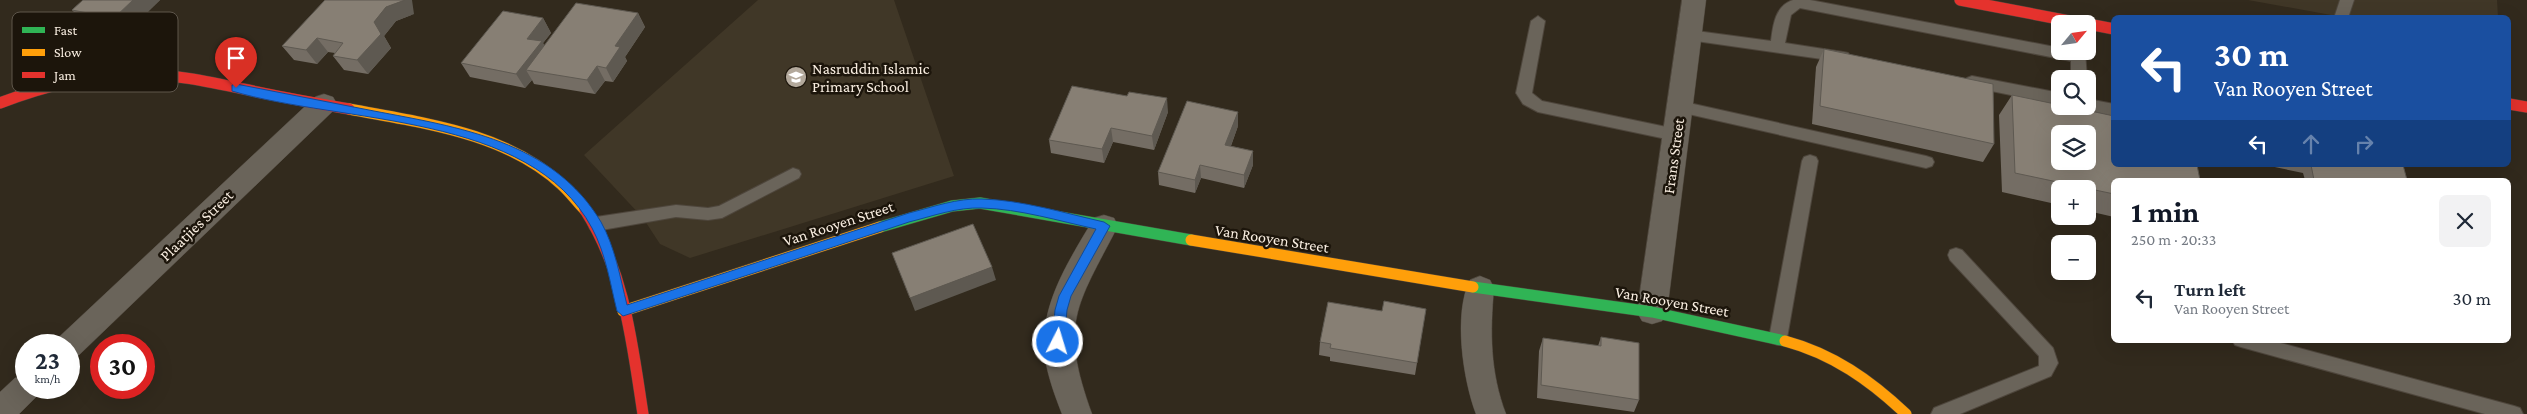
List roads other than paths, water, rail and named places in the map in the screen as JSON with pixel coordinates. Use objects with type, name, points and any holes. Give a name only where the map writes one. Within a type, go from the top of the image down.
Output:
[{"type":"street","name":"Frans Street","points":[[1652,312],[1694,0]]},
{"type":"street","points":[[1960,0],[2051,17]]},
{"type":"street","points":[[2096,26],[2111,28]]},
{"type":"street","points":[[178,79],[324,104],[454,130],[508,148],[534,162],[555,177],[573,194],[596,224],[608,251],[623,311],[643,414]]},
{"type":"street","points":[[0,103],[36,92]]},
{"type":"street","name":"Plaatjies Street","points":[[80,336],[324,104]]},
{"type":"street","points":[[2511,104],[2527,108]]},
{"type":"street","name":"Van Rooyen Street","points":[[623,311],[900,220],[952,206],[980,203],[1005,206],[1104,226],[1480,288],[1652,312],[1778,338],[1805,345],[1851,368],[1891,399],[1906,414]]},
{"type":"street","points":[[1077,414],[1066,386],[1058,354],[1061,310],[1072,280],[1104,226]]},
{"type":"street","points":[[1480,288],[1476,329],[1477,363],[1481,392],[1490,414]]},
{"type":"street","points":[[0,412],[15,398]]},
{"type":"lane","points":[[2342,15],[2347,0]]},
{"type":"lane","points":[[1777,47],[1784,11],[1791,5],[1800,3],[2051,49]]},
{"type":"lane","points":[[1538,21],[1524,93],[1528,100],[1538,106],[1676,135]]},
{"type":"lane","points":[[1689,35],[1860,61]]},
{"type":"lane","points":[[1956,79],[2051,97]]},
{"type":"lane","points":[[1680,107],[1926,162]]},
{"type":"lane","points":[[2096,107],[2111,109]]},
{"type":"lane","points":[[1778,338],[1810,161]]},
{"type":"lane","points":[[596,224],[676,212],[708,214],[722,212],[793,174]]},
{"type":"lane","points":[[1940,414],[2045,371],[2049,363],[2047,353],[1956,255]]},
{"type":"lane","points":[[2252,343],[2514,414]]},
{"type":"place","name":"Nasruddin Islamic Primary School","points":[[796,77]]}]
